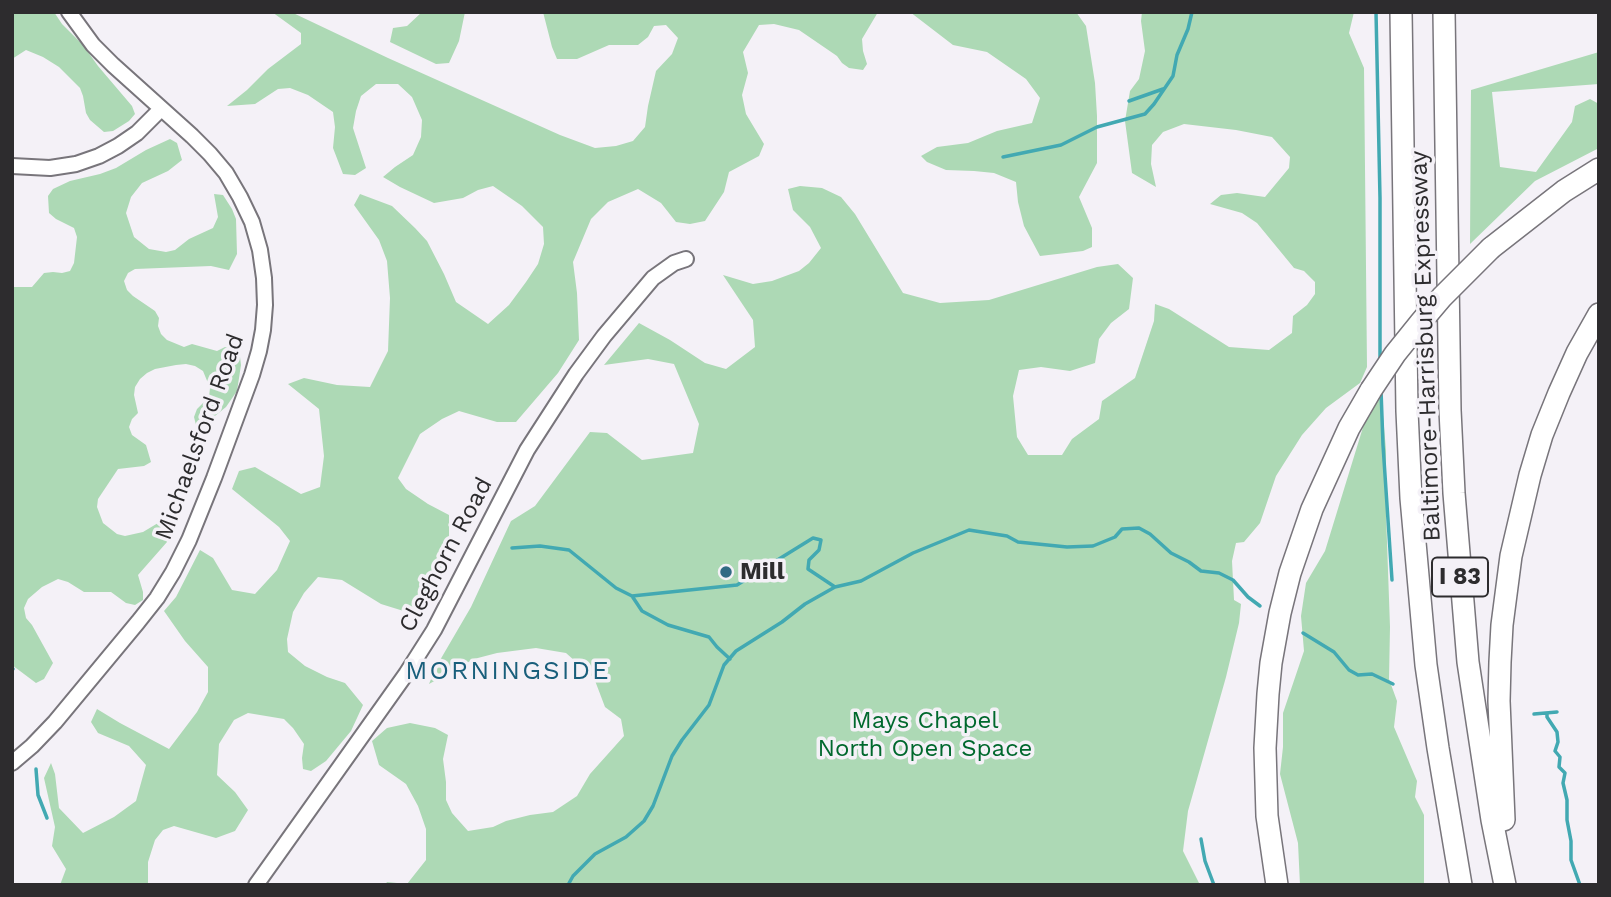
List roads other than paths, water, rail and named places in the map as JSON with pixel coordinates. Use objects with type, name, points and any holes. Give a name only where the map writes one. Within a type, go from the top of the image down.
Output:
[{"type":"highway","name":"Baltimore-Harrisburg Expressway","points":[[1401,12],[1406,411],[1411,498],[1426,665],[1461,885]]},
{"type":"highway","name":"Baltimore-Harrisburg Expressway","points":[[1444,12],[1450,410],[1454,493],[1468,662],[1492,820],[1506,885]]},
{"type":"highway","points":[[1278,885],[1267,817],[1265,748],[1268,694],[1280,613],[1312,509],[1349,428],[1371,390],[1427,314],[1491,248],[1564,191],[1599,169]]},
{"type":"highway","points":[[1506,885],[1500,662],[1511,556],[1542,435],[1577,353],[1599,314]]},
{"type":"street","name":"Michaelsford Road","points":[[12,763],[33,746],[55,722],[157,598],[173,572],[204,503],[259,351],[265,305],[260,250],[251,222],[240,197],[218,163],[192,135],[113,65],[69,12]]},
{"type":"street","points":[[12,166],[50,168],[76,164],[99,156],[137,134],[162,109]]},
{"type":"street","name":"Cleghorn Road","points":[[256,885],[406,674],[434,630],[527,450],[571,380],[653,278],[674,263],[686,259]]},
{"type":"waterway","points":[[1003,157],[1061,145],[1097,127],[1145,114],[1173,76],[1177,55],[1192,12]]},
{"type":"waterway","points":[[1376,12],[1380,361]]},
{"type":"waterway","points":[[1129,101],[1163,89]]},
{"type":"waterway","points":[[1381,390],[1392,580]]},
{"type":"waterway","points":[[568,885],[573,876],[595,854],[626,837],[644,821],[653,806],[672,756],[709,705],[724,665],[736,651],[835,587],[861,581],[913,553],[969,530],[1007,536],[1018,542],[1067,547],[1093,546],[1115,537],[1122,529],[1139,528],[1171,553],[1201,571],[1219,573],[1233,580],[1260,606]]},
{"type":"waterway","points":[[632,596],[737,585],[813,538],[821,540],[819,550],[809,560],[808,569],[835,587]]},
{"type":"waterway","points":[[512,548],[540,546],[569,550],[616,588],[632,596],[642,611],[668,625],[709,637],[730,659]]},
{"type":"waterway","points":[[1303,633],[1334,652],[1349,670],[1358,675],[1372,674],[1393,684]]},
{"type":"waterway","points":[[1534,714],[1557,712]]},
{"type":"waterway","points":[[1547,713],[1557,732],[1555,751],[1560,757],[1559,767],[1565,773],[1563,783],[1567,800],[1571,860],[1580,885]]},
{"type":"waterway","points":[[36,769],[38,795],[47,818]]},
{"type":"waterway","points":[[1201,839],[1205,861],[1214,885]]},
{"type":"place","name":"Mill","points":[[726,572]]},
{"type":"district","name":"MORNINGSIDE","points":[[508,671]]},
{"type":"park label","name":"Mays Chapel North Open Space","points":[[925,735]]}]
